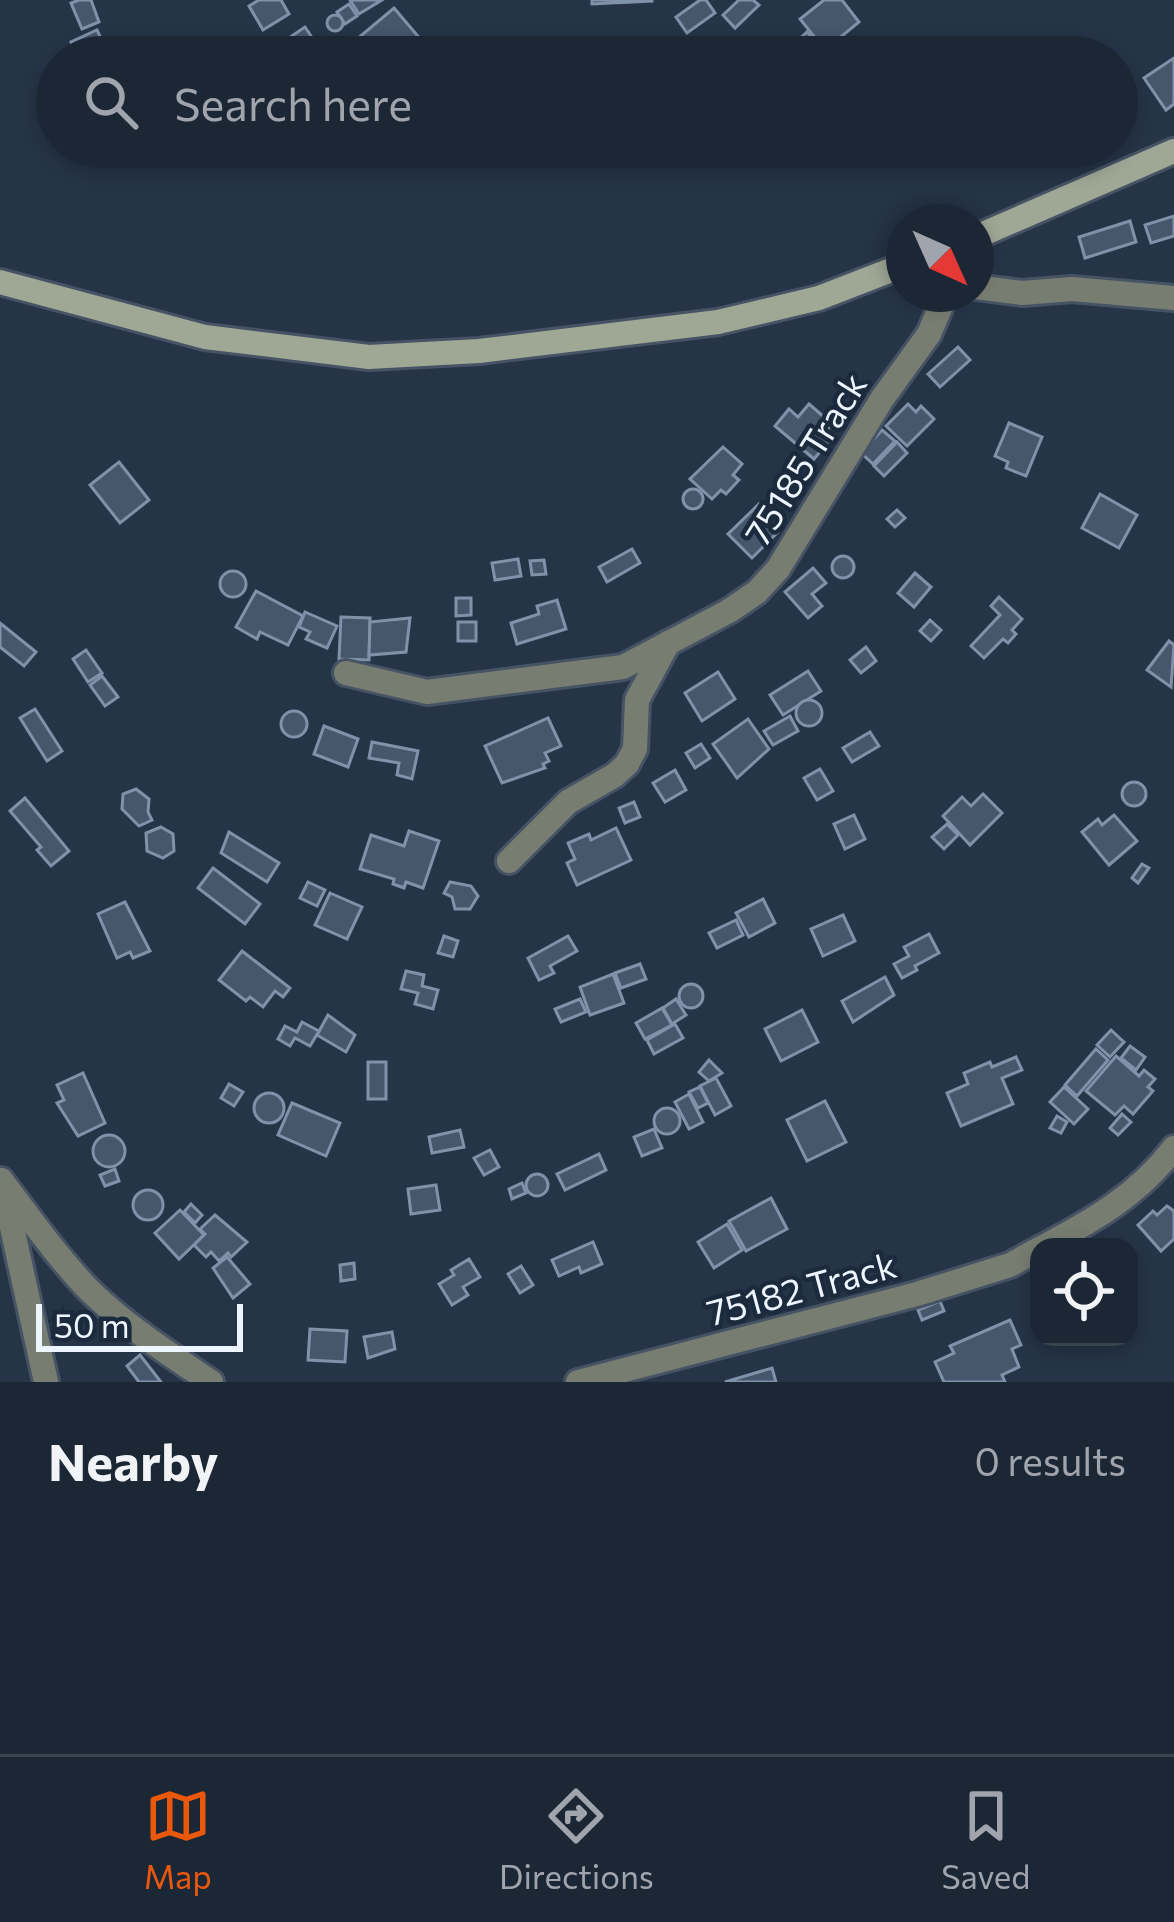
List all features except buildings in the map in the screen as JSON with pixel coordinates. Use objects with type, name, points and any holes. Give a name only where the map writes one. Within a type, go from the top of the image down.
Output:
[{"type":"street","points":[[1138,167],[1174,151]]},
{"type":"street","points":[[994,229],[1135,168]]},
{"type":"street","points":[[0,282],[206,337],[370,357],[479,351],[718,322],[819,298],[886,272]]},
{"type":"street","points":[[994,289],[1022,293],[1072,289],[1174,298]]},
{"type":"street","name":"75185 Track","points":[[346,673],[427,692],[623,667],[729,611],[757,592],[778,569],[882,399],[929,334],[938,312]]},
{"type":"street","points":[[509,861],[578,795],[615,776],[627,764],[635,749],[637,700],[670,640]]},
{"type":"street","name":"75182 Track","points":[[1059,1238],[1120,1203],[1174,1148]]},
{"type":"street","points":[[1,1179],[46,1382]]},
{"type":"street","points":[[1,1179],[92,1293],[211,1382]]},
{"type":"street","name":"75182 Track","points":[[578,1382],[917,1294],[1010,1265],[1030,1254]]}]
